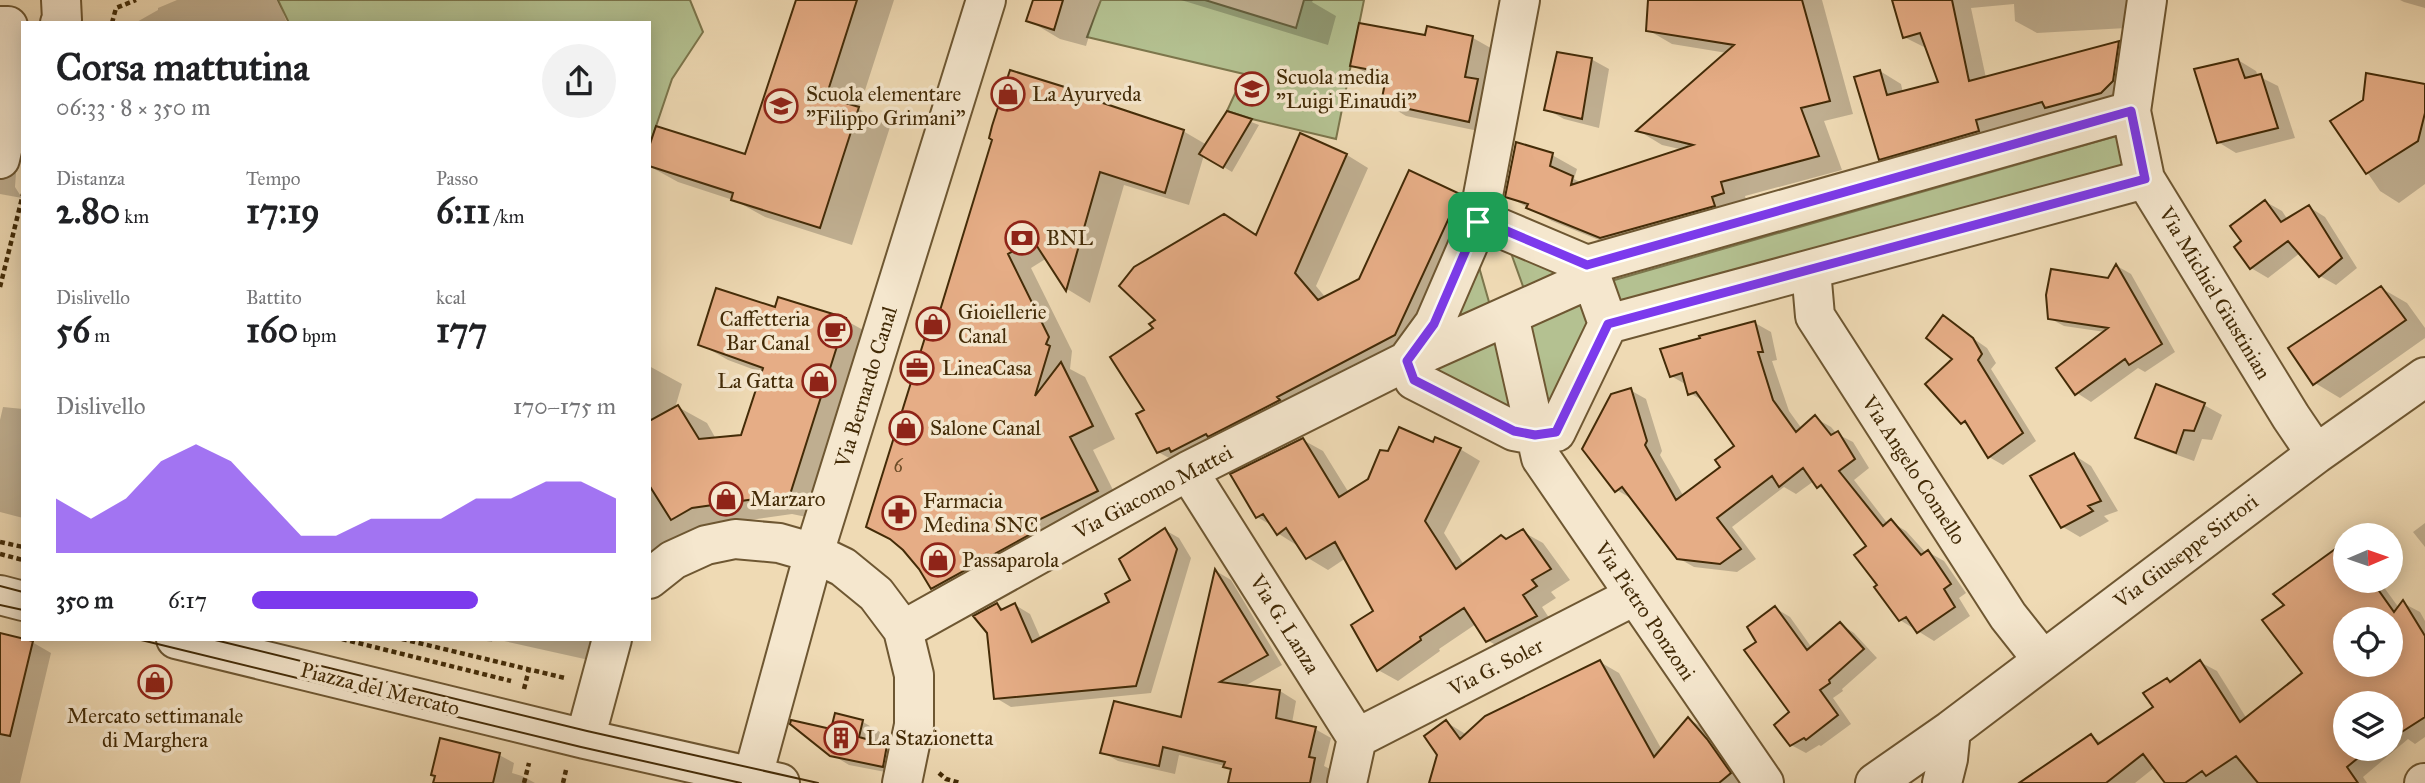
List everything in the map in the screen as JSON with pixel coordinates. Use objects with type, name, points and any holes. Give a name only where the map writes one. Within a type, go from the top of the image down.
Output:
[{"type":"street","points":[[61,0],[61,21]]},
{"type":"street","name":"Via Bernardo Canal","points":[[761,781],[814,553],[986,0]]},
{"type":"street","points":[[1478,222],[1495,226],[1590,272],[1608,324],[1556,432],[1535,435],[1514,431],[1414,380],[1407,361],[1434,324],[1478,222],[1520,0]]},
{"type":"street","name":"Via Michiel Giustinian","points":[[2147,0],[2131,111],[2145,179],[2316,454]]},
{"type":"street","points":[[0,159],[17,96],[10,22]]},
{"type":"street","name":"Via Giacomo Mattei","points":[[903,630],[1188,471],[1407,361],[1508,316],[1590,272],[2131,111]]},
{"type":"street","points":[[1608,324],[2145,179]]},
{"type":"street","name":"Via Angelo Comello","points":[[1811,270],[1815,316],[2008,616],[2042,659]]},
{"type":"street","name":"Via Pietro Ponzoni","points":[[1508,316],[1541,458],[1763,783]]},
{"type":"street","name":"Via Giuseppe Sirtori","points":[[1875,783],[1951,730],[2316,454],[2425,377]]},
{"type":"street","name":"Via G. Lanza","points":[[1188,471],[1357,738]]},
{"type":"street","points":[[651,577],[673,560],[706,545],[735,539],[779,543],[814,553],[843,567],[876,594],[903,630],[914,675],[914,725],[902,783]]},
{"type":"street","points":[[0,595],[21,600]]},
{"type":"street","name":"Via G. Soler","points":[[1357,738],[1634,596]]},
{"type":"street","name":"Piazza del Mercato","points":[[184,641],[761,781]]},
{"type":"street","points":[[585,739],[611,641]]},
{"type":"street","points":[[1942,783],[1951,730]]},
{"type":"street","points":[[1347,783],[1357,738]]},
{"type":"path","points":[[113,21],[116,8],[136,0]]},
{"type":"path","points":[[0,287],[21,202]]},
{"type":"path","points":[[0,542],[21,547]]},
{"type":"path","points":[[0,554],[21,559]]},
{"type":"path","points":[[350,641],[535,687]]},
{"type":"path","points":[[410,641],[569,679]]},
{"type":"green space","points":[[278,0],[690,0],[703,32],[672,79],[651,141],[651,21],[288,21]]},
{"type":"green space","name":"Scuola media \"Luigi Einaudi\"","points":[[1101,0],[1205,0],[1296,28],[1304,0],[1364,0],[1336,139],[1227,111],[1244,74],[1087,37]]},
{"type":"green space","points":[[2120,135],[2128,164],[1620,309],[1611,281]]},
{"type":"green space","points":[[1507,242],[1564,269],[1524,289]]},
{"type":"green space","points":[[1475,253],[1491,309],[1450,325]]},
{"type":"green space","points":[[1580,294],[1592,333],[1550,413],[1528,319]]},
{"type":"green space","points":[[1499,334],[1519,420],[1425,370]]},
{"type":"building","points":[[796,0],[857,0],[826,97],[859,107],[820,228],[731,200],[733,193],[651,167],[651,141],[656,126],[745,154]]},
{"type":"building","points":[[1033,0],[1063,0],[1054,30],[1026,21]]},
{"type":"building","points":[[1648,0],[1802,0],[1830,101],[1801,108],[1819,156],[1721,182],[1724,193],[1712,197],[1715,206],[1600,238],[1526,208],[1528,204],[1505,197],[1516,142],[1553,153],[1550,166],[1573,176],[1571,185],[1693,145],[1636,131],[1734,45],[1646,31]]},
{"type":"building","points":[[1892,0],[1952,0],[1969,81],[2119,41],[2113,81],[2101,93],[2045,108],[2042,102],[1976,120],[1979,131],[1879,160],[1854,77],[1880,70],[1887,95],[1938,82],[1920,33],[1903,38]]},
{"type":"building","points":[[1359,23],[1425,35],[1427,26],[1473,36],[1465,77],[1478,79],[1469,122],[1381,103],[1387,73],[1350,66]]},
{"type":"building","points":[[1557,52],[1592,58],[1582,119],[1544,110]]},
{"type":"building","points":[[2238,59],[2245,78],[2261,74],[2278,128],[2217,143],[2194,69]]},
{"type":"building","points":[[1010,70],[1184,130],[1165,193],[1100,172],[1066,291],[1033,240],[1008,254],[1049,337],[1046,344],[1050,346],[1035,396],[1061,362],[1093,426],[1070,437],[1098,491],[1026,526],[1031,534],[931,589],[903,550],[890,539],[866,527],[932,315],[938,317],[992,140],[989,138],[992,126]]},
{"type":"building","points":[[2366,73],[2425,84],[2425,113],[2418,141],[2366,174],[2330,121],[2363,100]]},
{"type":"building","points":[[1227,111],[1252,119],[1223,168],[1199,154]]},
{"type":"building","points":[[1300,133],[1347,154],[1295,273],[1318,300],[1359,279],[1409,170],[1460,194],[1395,335],[1208,437],[1206,434],[1171,452],[1169,448],[1157,453],[1136,414],[1144,410],[1110,357],[1153,328],[1149,324],[1155,320],[1119,286],[1134,267],[1224,214],[1256,235]]},
{"type":"building","points":[[2265,200],[2281,222],[2309,205],[2342,258],[2319,277],[2288,241],[2250,269],[2234,247],[2241,241],[2230,226]]},
{"type":"building","points":[[2116,264],[2162,344],[2129,365],[2125,359],[2075,395],[2056,368],[2108,328],[2048,319],[2046,295],[2051,269],[2108,278]]},
{"type":"building","points":[[2381,286],[2406,320],[2313,385],[2288,348]]},
{"type":"building","points":[[716,288],[775,307],[778,297],[846,318],[787,504],[762,498],[692,508],[671,520],[651,488],[651,420],[678,405],[699,439],[741,435],[763,368],[698,345]]},
{"type":"building","points":[[1943,315],[1973,338],[1982,354],[1978,360],[2023,433],[1988,458],[1965,421],[1961,424],[1925,384],[1952,359],[1926,338]]},
{"type":"building","points":[[1755,321],[1763,352],[1758,352],[1773,400],[1796,432],[1815,415],[1831,435],[1838,431],[1855,459],[1839,471],[1883,526],[1891,519],[1921,555],[1928,550],[1951,584],[1944,589],[1955,607],[1917,633],[1906,617],[1899,621],[1874,587],[1877,585],[1854,555],[1866,546],[1821,485],[1817,488],[1803,468],[1779,487],[1772,476],[1717,518],[1741,549],[1720,564],[1677,559],[1622,487],[1615,492],[1582,449],[1611,394],[1631,388],[1647,441],[1645,445],[1676,500],[1720,467],[1715,460],[1734,446],[1696,392],[1688,395],[1682,373],[1670,377],[1660,349]]},
{"type":"building","points":[[2156,384],[2205,403],[2194,431],[2184,430],[2176,453],[2135,438]]},
{"type":"building","points":[[1399,427],[1433,442],[1435,437],[1461,448],[1425,521],[1456,569],[1501,535],[1506,539],[1523,529],[1551,569],[1532,580],[1537,586],[1523,595],[1537,616],[1486,642],[1464,608],[1420,637],[1421,640],[1377,671],[1351,625],[1373,611],[1335,542],[1306,559],[1286,528],[1277,535],[1263,514],[1256,518],[1230,474],[1303,438],[1339,497],[1368,479],[1380,450],[1388,451]]},
{"type":"building","points":[[2074,453],[2101,501],[2088,506],[2093,511],[2061,528],[2030,476]]},
{"type":"building","points":[[1165,528],[1177,549],[1136,686],[994,699],[987,633],[973,616],[997,603],[1001,610],[1015,603],[1032,642],[1109,602],[1105,594],[1130,580],[1119,559]]},
{"type":"building","points":[[2333,551],[2333,593],[2381,593],[2390,607],[2333,607],[2333,677],[2403,677],[2403,607],[2398,607],[2403,600],[2425,636],[2425,717],[2403,731],[2403,691],[2333,691],[2333,761],[2354,761],[2347,767],[2358,783],[2258,783],[2236,756],[2206,776],[2202,771],[2185,783],[2165,783],[2143,754],[2106,783],[2019,783],[2091,734],[2098,744],[2153,707],[2143,693],[2167,678],[2170,682],[2200,660],[2240,722],[2302,673],[2262,620],[2284,605],[2273,594]]},
{"type":"building","points":[[1215,569],[1268,655],[1220,682],[1280,690],[1276,718],[1316,727],[1309,757],[1315,758],[1310,783],[1228,783],[1231,769],[1223,767],[1225,762],[1163,747],[1159,766],[1100,753],[1114,701],[1181,717]]},
{"type":"building","points":[[1775,606],[1807,650],[1840,622],[1864,649],[1820,690],[1838,715],[1806,740],[1804,738],[1790,746],[1774,725],[1789,712],[1744,650],[1756,642],[1747,627]]},
{"type":"building","points":[[0,633],[21,638],[21,641],[33,641],[10,736],[0,734]]},
{"type":"building","points":[[1600,660],[1654,757],[1688,717],[1731,773],[1719,783],[1429,783],[1437,755],[1424,736],[1446,720],[1460,739],[1485,716]]},
{"type":"building","name":"La Stazionetta","points":[[835,713],[863,720],[859,737],[887,745],[883,767],[830,756],[790,724],[791,720],[831,729]]},
{"type":"building","points":[[440,738],[500,753],[493,783],[433,783],[435,776],[431,775]]},
{"type":"tram line","points":[[0,586],[21,591]]},
{"type":"tram line","points":[[0,605],[21,610]]},
{"type":"tram line","points":[[145,641],[741,783]]},
{"type":"tram line","points":[[219,641],[587,731],[818,783]]},
{"type":"place","name":"Scuola media \"Luigi Einaudi\"","points":[[1252,89]]},
{"type":"place","name":"La Ayurveda","points":[[1008,94]]},
{"type":"place","name":"Scuola elementare \"Filippo Grimani\"","points":[[781,106]]},
{"type":"place","name":"BNL","points":[[1022,238]]},
{"type":"place","name":"Gioiellerie Canal","points":[[933,324]]},
{"type":"place","name":"Caffetteria Bar Canal","points":[[835,331]]},
{"type":"place","name":"LineaCasa","points":[[917,368]]},
{"type":"place","name":"La Gatta","points":[[819,381]]},
{"type":"place","name":"Salone Canal","points":[[906,428]]},
{"type":"place","name":"Marzaro","points":[[726,499]]},
{"type":"place","name":"Farmacia Medina SNC","points":[[899,513]]},
{"type":"place","name":"Passaparola","points":[[938,560]]},
{"type":"place","name":"Mercato settimanale di Marghera","points":[[155,682]]},
{"type":"place","name":"La Stazionetta","points":[[841,738]]},
{"type":"route","points":[[2131,111],[2145,179],[1608,324],[1556,432],[1535,435],[1514,431],[1414,380],[1407,361],[1434,324],[1478,222],[1495,226],[1587,265],[2131,111]]}]
